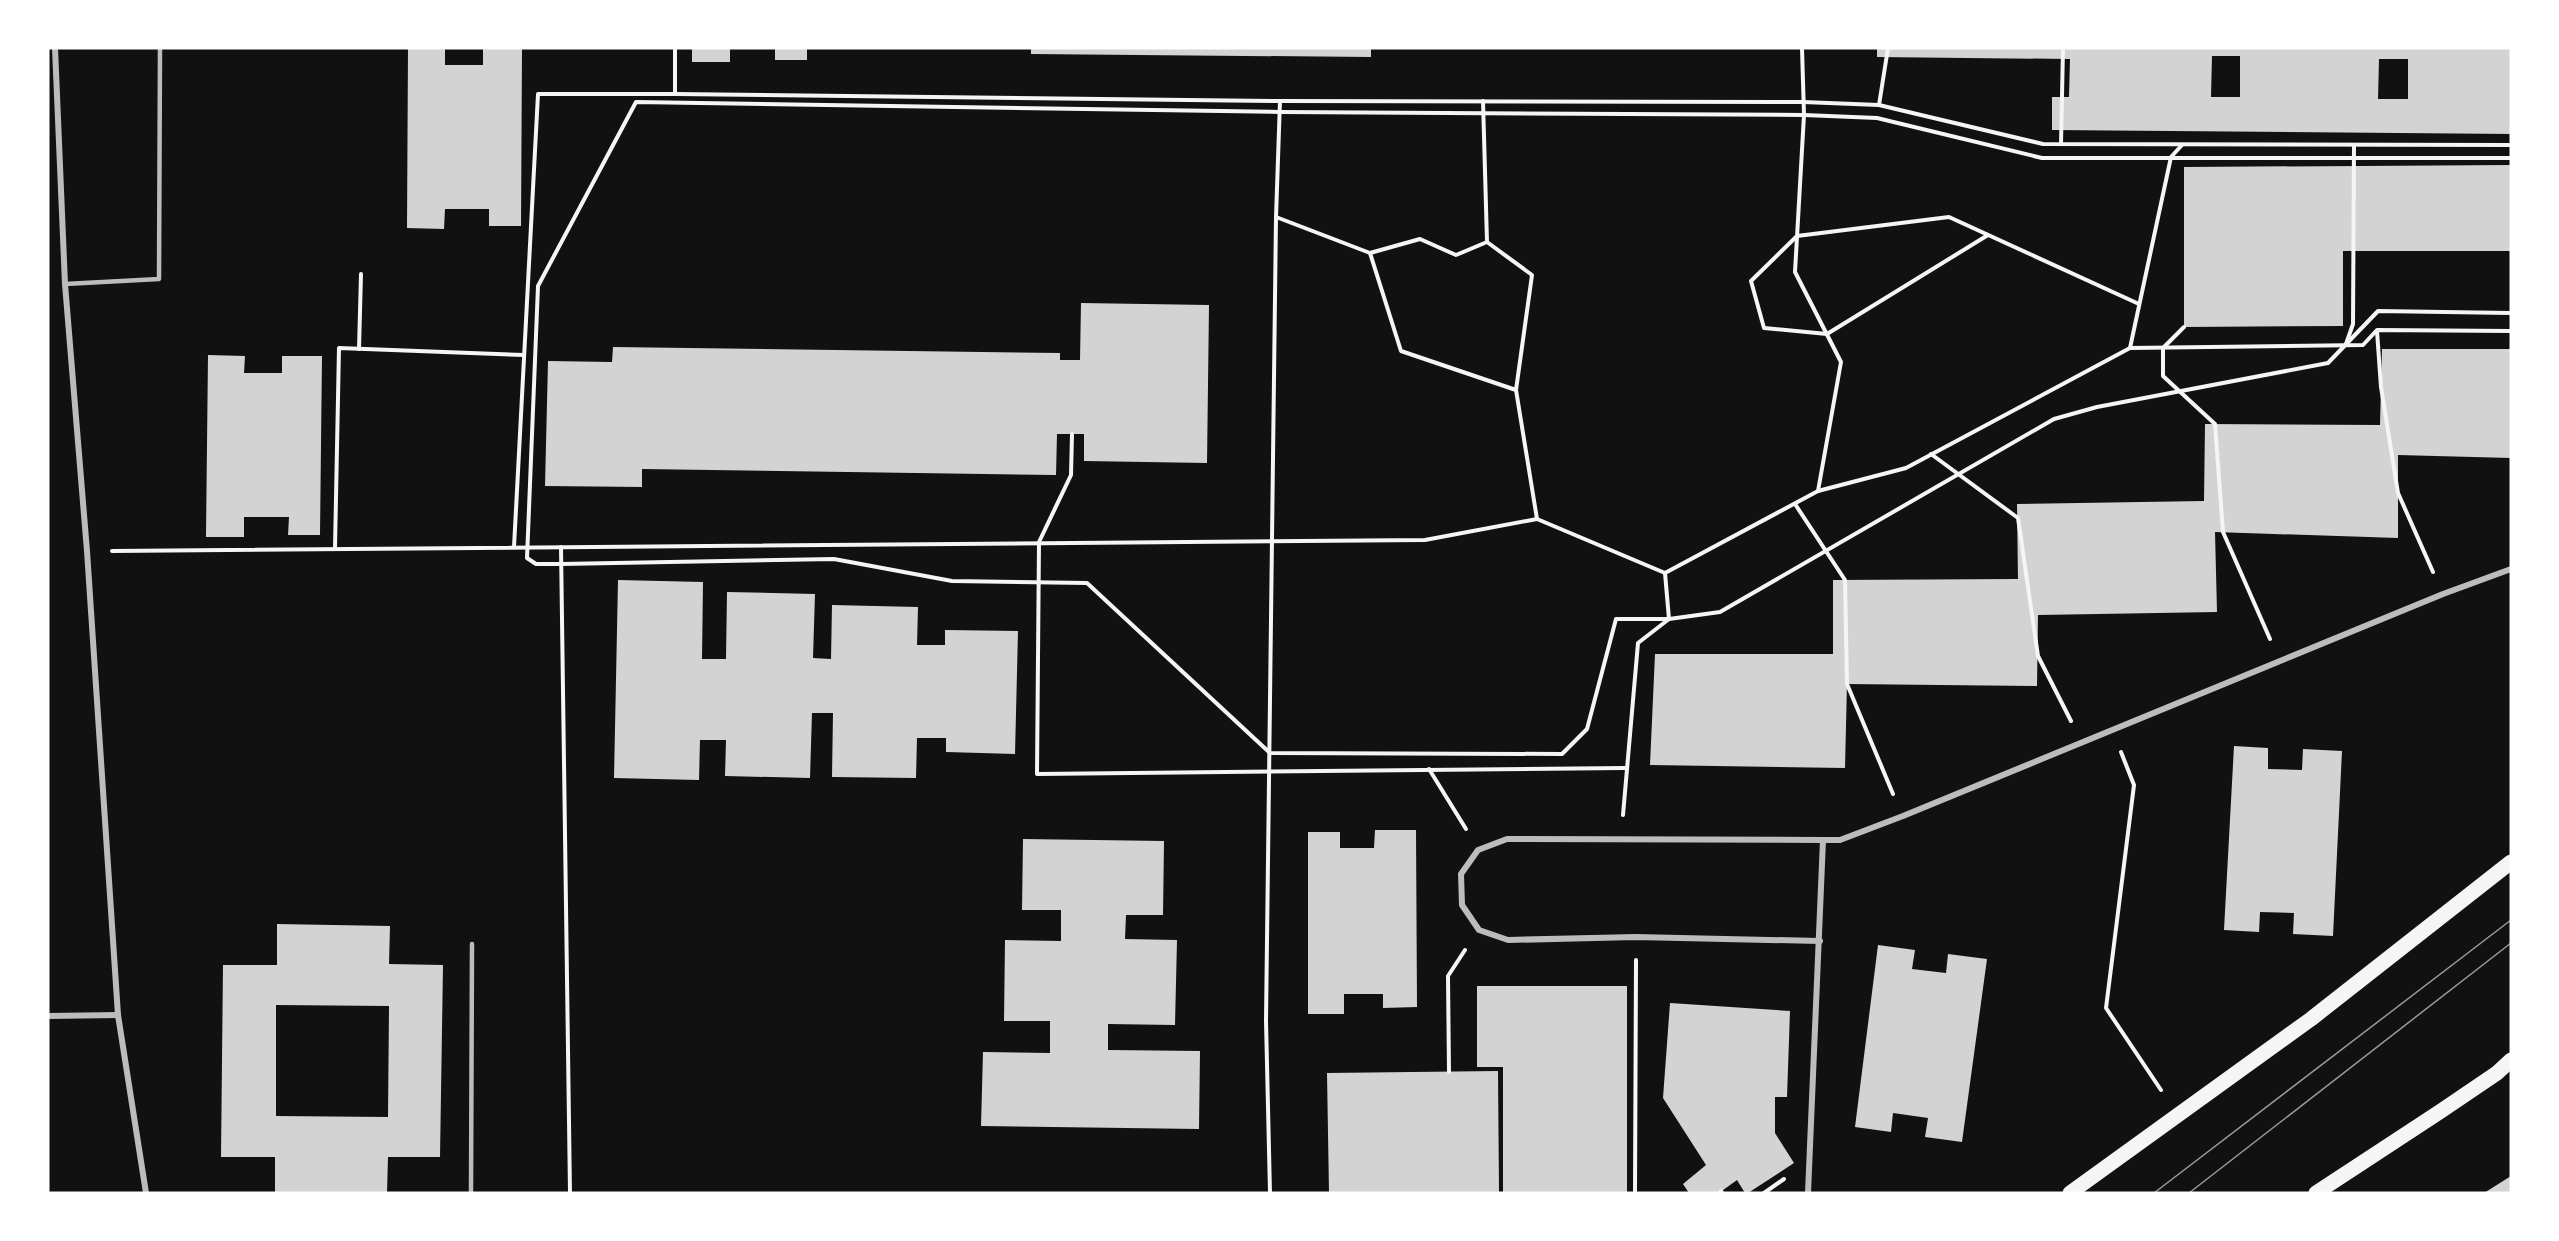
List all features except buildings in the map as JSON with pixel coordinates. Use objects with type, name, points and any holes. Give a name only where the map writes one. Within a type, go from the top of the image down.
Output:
[{"type":"main road","points":[[2070,1193],[2311,1019],[2511,862]]},
{"type":"main road","points":[[2316,1193],[2497,1073],[2511,1060]]},
{"type":"street","points":[[55,48],[65,284],[87,551],[118,1015],[146,1193]]},
{"type":"street","points":[[1820,941],[1636,937],[1508,940],[1479,930],[1461,905],[1461,874],[1478,850],[1507,839],[1840,840],[2443,594],[2511,569]]},
{"type":"street","points":[[1808,1193],[1823,840]]},
{"type":"street","points":[[48,1016],[118,1015]]},
{"type":"street","points":[[2497,1073],[2511,1065]]},
{"type":"lane","points":[[65,284],[159,279],[160,48]]},
{"type":"lane","points":[[471,1193],[472,944]]},
{"type":"path","points":[[675,48],[675,94]]},
{"type":"path","points":[[1802,48],[1804,114],[1794,272],[1841,362],[1818,491]]},
{"type":"path","points":[[1879,105],[1888,48]]},
{"type":"path","points":[[2061,144],[2063,48]]},
{"type":"path","points":[[514,547],[538,94],[1280,101],[1803,102],[1879,105],[2043,144],[2511,145]]},
{"type":"path","points":[[1270,1193],[1266,1021],[1276,217],[1280,101]]},
{"type":"path","points":[[1483,101],[1487,242]]},
{"type":"path","points":[[2511,158],[2042,158],[1877,118],[1804,114],[1281,111],[636,102],[538,286],[527,558],[536,564],[834,559],[952,581],[1087,582],[1270,753],[1562,754],[1587,729],[1616,619],[1669,619],[1720,612],[2054,419],[2097,407],[2328,363],[2378,311],[2511,313]]},
{"type":"path","points":[[2130,348],[2171,157],[2183,144]]},
{"type":"path","points":[[2345,345],[2353,324],[2356,157],[2354,145]]},
{"type":"path","points":[[1276,217],[1370,253],[1420,239],[1456,255],[1487,242]]},
{"type":"path","points":[[1988,235],[1827,334],[1764,328],[1751,281],[1797,236],[1949,217],[2139,304]]},
{"type":"path","points":[[1487,242],[1532,275],[1516,390],[1537,519]]},
{"type":"path","points":[[1370,253],[1401,351],[1516,390]]},
{"type":"path","points":[[359,349],[361,274]]},
{"type":"path","points":[[2184,327],[2163,348],[2163,376],[2215,424],[2223,532],[2280,661]]},
{"type":"path","points":[[2377,330],[2382,387],[2398,493],[2443,594]]},
{"type":"path","points":[[1665,573],[1818,491],[1906,468],[2130,348],[2363,345],[2377,330],[2511,331]]},
{"type":"path","points":[[335,548],[339,348],[524,355]]},
{"type":"path","points":[[1072,434],[1071,475],[1039,542],[1037,774],[1625,768]]},
{"type":"path","points":[[1931,454],[2018,518],[2038,656],[2081,742]]},
{"type":"path","points":[[1795,504],[1845,580],[1847,684],[1902,816]]},
{"type":"path","points":[[87,551],[1425,540],[1537,519],[1665,573]]},
{"type":"path","points":[[561,547],[570,1193]]},
{"type":"path","points":[[1665,573],[1669,619]]},
{"type":"path","points":[[1622,839],[1625,768],[1638,643],[1669,619]]},
{"type":"path","points":[[2112,729],[2134,785],[2106,1008],[2161,1091]]},
{"type":"path","points":[[1428,769],[1478,850]]},
{"type":"path","points":[[1449,1072],[1448,976],[1479,930]]},
{"type":"path","points":[[1635,1193],[1636,937]]},
{"type":"tram line","points":[[2154,1193],[2511,920]]},
{"type":"tram line","points":[[2189,1193],[2511,943]]}]
